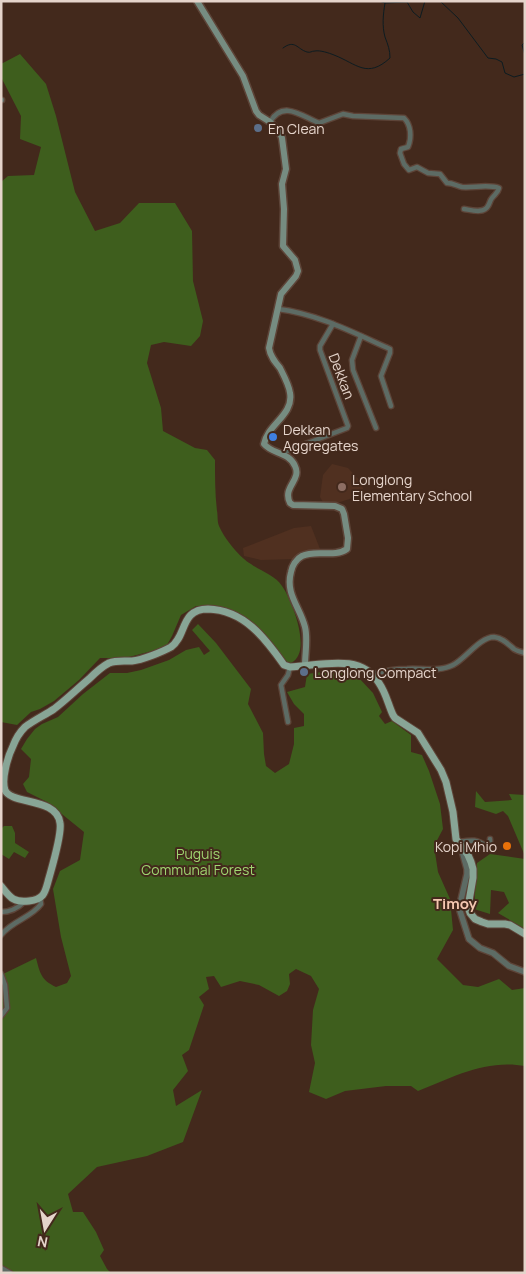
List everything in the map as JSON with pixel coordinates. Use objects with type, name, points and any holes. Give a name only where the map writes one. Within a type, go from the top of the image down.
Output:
[{"type":"main road","points":[[196,1],[244,76],[256,111],[270,122],[282,138],[285,154],[286,169],[282,184],[284,246],[295,260],[298,271],[281,294],[269,351],[286,380],[290,393],[290,402],[287,410],[268,434],[264,444],[270,449],[282,453],[296,467],[297,472],[288,492],[290,503],[293,505],[335,506],[340,508],[344,514],[348,538],[348,548],[343,552],[305,555],[292,568],[289,588],[305,627],[305,666]]},
{"type":"main road","points":[[1,886],[9,897],[24,902],[40,898],[44,895],[61,823],[58,816],[52,810],[42,805],[12,797],[5,790],[4,782],[8,757],[17,736],[26,727],[54,709],[101,668],[114,662],[146,657],[173,646],[188,618],[193,613],[206,609],[239,616],[269,644],[284,665],[290,668],[349,663],[359,665],[373,674],[383,689],[393,715],[418,733],[441,770],[448,789],[454,820],[454,832],[459,844],[471,862],[473,870],[468,907],[470,913],[475,919],[482,922],[510,925],[525,934]]},
{"type":"street","points":[[270,122],[272,118],[283,111],[297,112],[319,123],[343,114],[404,118],[407,120],[410,130],[410,143],[400,153],[404,164],[409,170],[418,167],[428,173],[440,174],[447,183],[453,183],[460,187],[488,186],[499,188],[497,194],[490,199],[488,206],[484,210],[464,209]]},
{"type":"street","points":[[278,309],[311,316],[390,349],[381,376],[391,406]]},
{"type":"street","name":"Dekkan","points":[[282,453],[348,426],[320,350],[320,346],[332,324]]},
{"type":"street","points":[[361,336],[352,360],[353,370],[376,428]]},
{"type":"street","points":[[373,674],[386,671],[433,669],[452,666],[483,641],[491,638],[502,640],[514,649],[525,653]]},
{"type":"street","points":[[288,722],[281,685],[288,675],[290,668]]},
{"type":"street","points":[[490,839],[488,847],[480,841],[469,840],[459,844],[467,869],[460,911],[469,939],[480,948],[493,953],[509,966],[525,972]]},
{"type":"street","points":[[1,935],[10,926],[37,909],[41,904],[40,898]]},
{"type":"street","points":[[1,912],[19,907],[24,902]]},
{"type":"street","points":[[1,974],[5,985],[7,1008],[1,1016]]},
{"type":"street","points":[[1,1268],[10,1273]]},
{"type":"shaded area","name":"Longlong Elementary School","points":[[332,464],[348,468],[360,481],[365,494],[334,504],[324,504],[320,497],[323,475]]},
{"type":"shaded area","points":[[311,526],[320,549],[294,559],[261,560],[244,556],[243,548],[294,528]]},
{"type":"green space","points":[[20,54],[46,84],[75,192],[95,231],[120,223],[139,203],[175,203],[192,231],[193,281],[203,321],[200,336],[191,346],[164,342],[151,345],[147,363],[161,408],[163,431],[195,448],[207,450],[215,460],[216,498],[221,531],[237,553],[255,567],[276,579],[282,586],[295,614],[300,638],[300,649],[297,657],[291,663],[287,662],[271,641],[238,613],[220,608],[196,606],[181,615],[167,645],[156,650],[125,658],[100,658],[79,680],[54,701],[31,712],[17,725],[1,722],[1,182],[8,176],[34,175],[41,147],[20,139],[21,116],[1,77],[1,64]]},
{"type":"green space","name":"Puguis Communal Forest","points":[[198,624],[216,643],[251,689],[248,704],[263,733],[266,766],[275,773],[289,764],[294,744],[294,728],[304,726],[304,714],[294,704],[287,692],[305,687],[307,674],[337,670],[358,677],[373,693],[382,712],[379,716],[385,724],[392,721],[411,735],[411,752],[422,755],[429,771],[440,804],[443,829],[434,846],[438,872],[450,899],[453,930],[437,959],[463,985],[478,987],[499,979],[512,990],[525,988],[525,1066],[511,1064],[483,1067],[457,1075],[418,1091],[411,1086],[386,1086],[345,1091],[326,1099],[309,1092],[315,1063],[311,1045],[313,1010],[319,989],[311,976],[296,969],[289,974],[290,984],[287,991],[279,996],[259,985],[240,981],[221,987],[214,976],[206,977],[209,989],[199,997],[204,1005],[189,1050],[182,1055],[188,1071],[173,1090],[176,1106],[202,1090],[183,1142],[147,1156],[97,1167],[68,1194],[73,1212],[83,1212],[96,1232],[104,1250],[100,1256],[111,1273],[1,1273],[1,975],[36,958],[40,972],[47,982],[56,987],[67,983],[71,976],[61,937],[53,889],[60,871],[80,860],[84,832],[47,802],[27,792],[23,784],[29,777],[31,759],[21,749],[35,729],[58,717],[110,673],[127,673],[141,670],[169,660],[186,650],[199,647],[204,655],[210,651],[192,630]]},
{"type":"green space","points":[[476,791],[485,802],[512,800],[509,794],[525,795],[525,856],[508,816],[503,811],[496,814],[475,807]]},
{"type":"green space","points":[[4,826],[12,826],[15,833],[15,843],[29,852],[25,858],[14,852],[9,859],[1,854],[1,829]]},
{"type":"green space","points":[[490,854],[525,859],[525,929],[498,913],[509,903],[504,892],[491,890],[490,914],[474,909],[477,863]]},
{"type":"waterway","points":[[379,1],[385,3],[407,2],[413,12],[420,18],[425,1]]},
{"type":"waterway","points":[[440,1],[458,18],[488,58],[502,62],[505,73],[514,77],[525,74]]},
{"type":"waterway","points":[[283,48],[290,44],[307,52],[319,51],[330,53],[362,68],[375,68],[390,58],[383,29],[385,3]]},
{"type":"waterway","points":[[525,42],[522,45],[525,55]]},
{"type":"place","name":"En Clean","points":[[258,128]]},
{"type":"place","name":"Dekkan Aggregates","points":[[273,437]]},
{"type":"place","name":"Longlong Elementary School","points":[[342,487]]},
{"type":"place","name":"Longlong Compact","points":[[304,672]]},
{"type":"place","name":"Kopi Mhio","points":[[507,846]]},
{"type":"district","name":"Timoy","points":[[455,903]]}]
